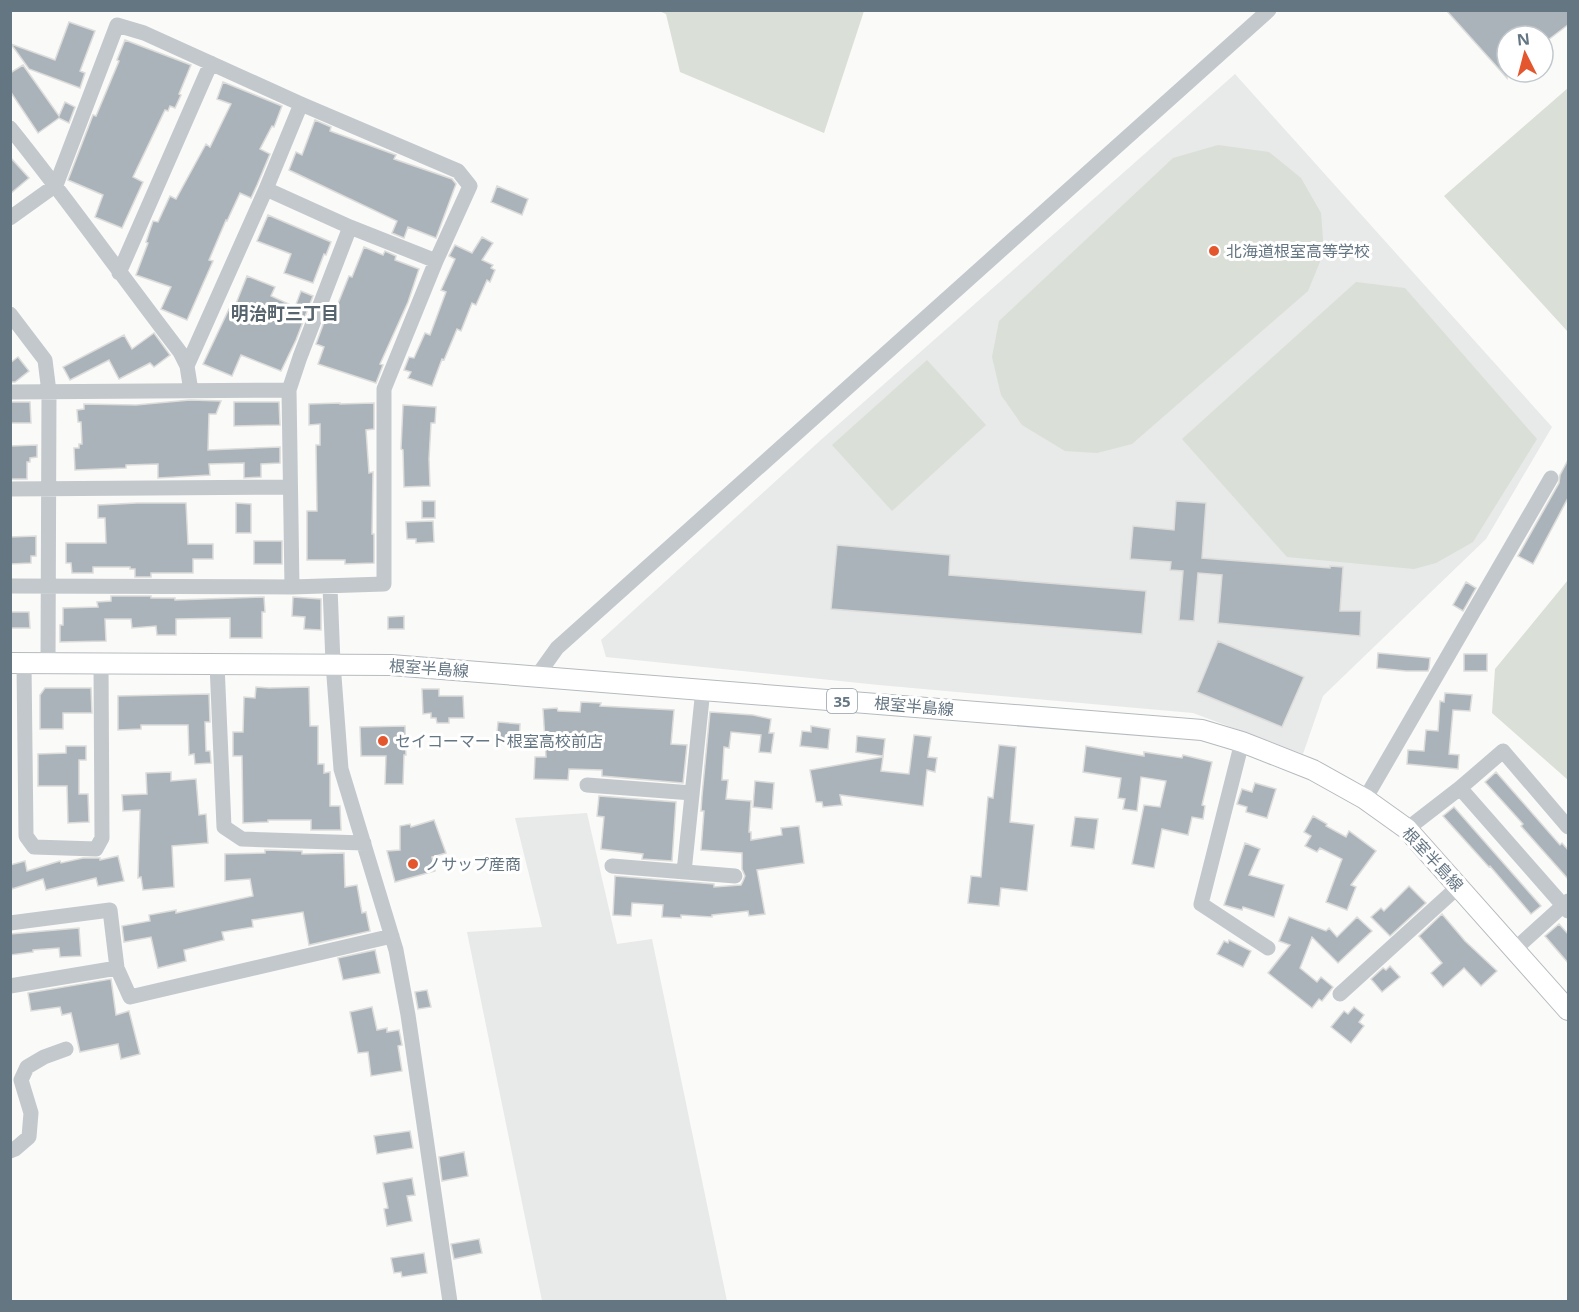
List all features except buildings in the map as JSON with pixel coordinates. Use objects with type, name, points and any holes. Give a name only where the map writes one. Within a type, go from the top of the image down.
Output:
[{"type":"main road","name":"根室半島線","points":[[17,664],[333,663],[391,665],[1202,730],[1242,742],[1313,770],[1365,799],[1407,829],[1569,1010]]},
{"type":"street","points":[[537,676],[557,648],[1269,10]]},
{"type":"street","points":[[10,218],[56,185],[117,25],[144,33],[301,104],[458,171],[470,186],[436,261],[384,389],[384,584],[292,587],[10,586]]},
{"type":"street","points":[[119,273],[211,63]]},
{"type":"street","points":[[187,366],[266,189],[301,104]]},
{"type":"street","points":[[10,128],[56,185],[119,273],[180,352],[187,366],[191,391]]},
{"type":"street","points":[[266,189],[350,227],[436,261]]},
{"type":"street","points":[[292,587],[289,390],[350,227]]},
{"type":"street","points":[[10,314],[45,360],[49,392],[48,664]]},
{"type":"street","points":[[10,392],[289,390]]},
{"type":"street","points":[[1365,799],[1551,478]]},
{"type":"street","points":[[10,489],[290,488]]},
{"type":"street","points":[[330,586],[341,769],[392,936],[408,1015],[450,1302]]},
{"type":"street","points":[[17,664],[26,836],[34,847],[96,849],[102,838],[101,664]]},
{"type":"street","points":[[217,664],[224,827],[242,840],[364,843]]},
{"type":"street","points":[[684,872],[703,689]]},
{"type":"street","points":[[1242,742],[1201,904],[1268,948]]},
{"type":"street","points":[[1407,829],[1503,751],[1569,827]]},
{"type":"street","points":[[587,785],[692,793]]},
{"type":"street","points":[[1460,788],[1567,906],[1515,949]]},
{"type":"street","points":[[612,866],[735,876]]},
{"type":"street","points":[[1340,994],[1459,886]]},
{"type":"street","points":[[10,922],[110,910],[117,968],[130,996],[392,936]]},
{"type":"street","points":[[10,986],[117,968]]},
{"type":"street","points":[[10,1151],[28,1137],[31,1113],[21,1080],[27,1067],[44,1057],[66,1049]]},
{"type":"shaded area","points":[[659,11],[864,11],[824,133],[680,72],[666,14]]},
{"type":"shaded area","name":"北海道根室高等学校","points":[[1235,74],[1552,427],[1486,539],[1323,696],[1303,754],[1193,713],[879,685],[606,657],[601,640],[823,438]]},
{"type":"shaded area","points":[[1568,88],[1568,332],[1444,196]]},
{"type":"shaded area","points":[[1218,145],[1269,152],[1301,178],[1321,213],[1324,252],[1308,291],[1132,444],[1097,453],[1065,451],[1022,425],[1001,395],[992,357],[999,321],[1173,158]]},
{"type":"shaded area","points":[[1356,282],[1405,288],[1537,439],[1473,542],[1436,563],[1414,569],[1287,557],[1182,439]]},
{"type":"shaded area","points":[[927,360],[986,425],[892,511],[832,445]]},
{"type":"shaded area","points":[[1568,580],[1568,780],[1492,713],[1495,669]]},
{"type":"shaded area","points":[[587,813],[617,944],[652,939],[727,1301],[542,1301],[467,932],[542,927],[515,818]]},
{"type":"place","name":"北海道根室高等学校","points":[[1214,251]]},
{"type":"place","name":"セイコーマート根室高校前店","points":[[383,741]]},
{"type":"place","name":"ノサップ産商","points":[[413,864]]},
{"type":"district","name":"明治町三丁目","points":[[285,313]]}]
